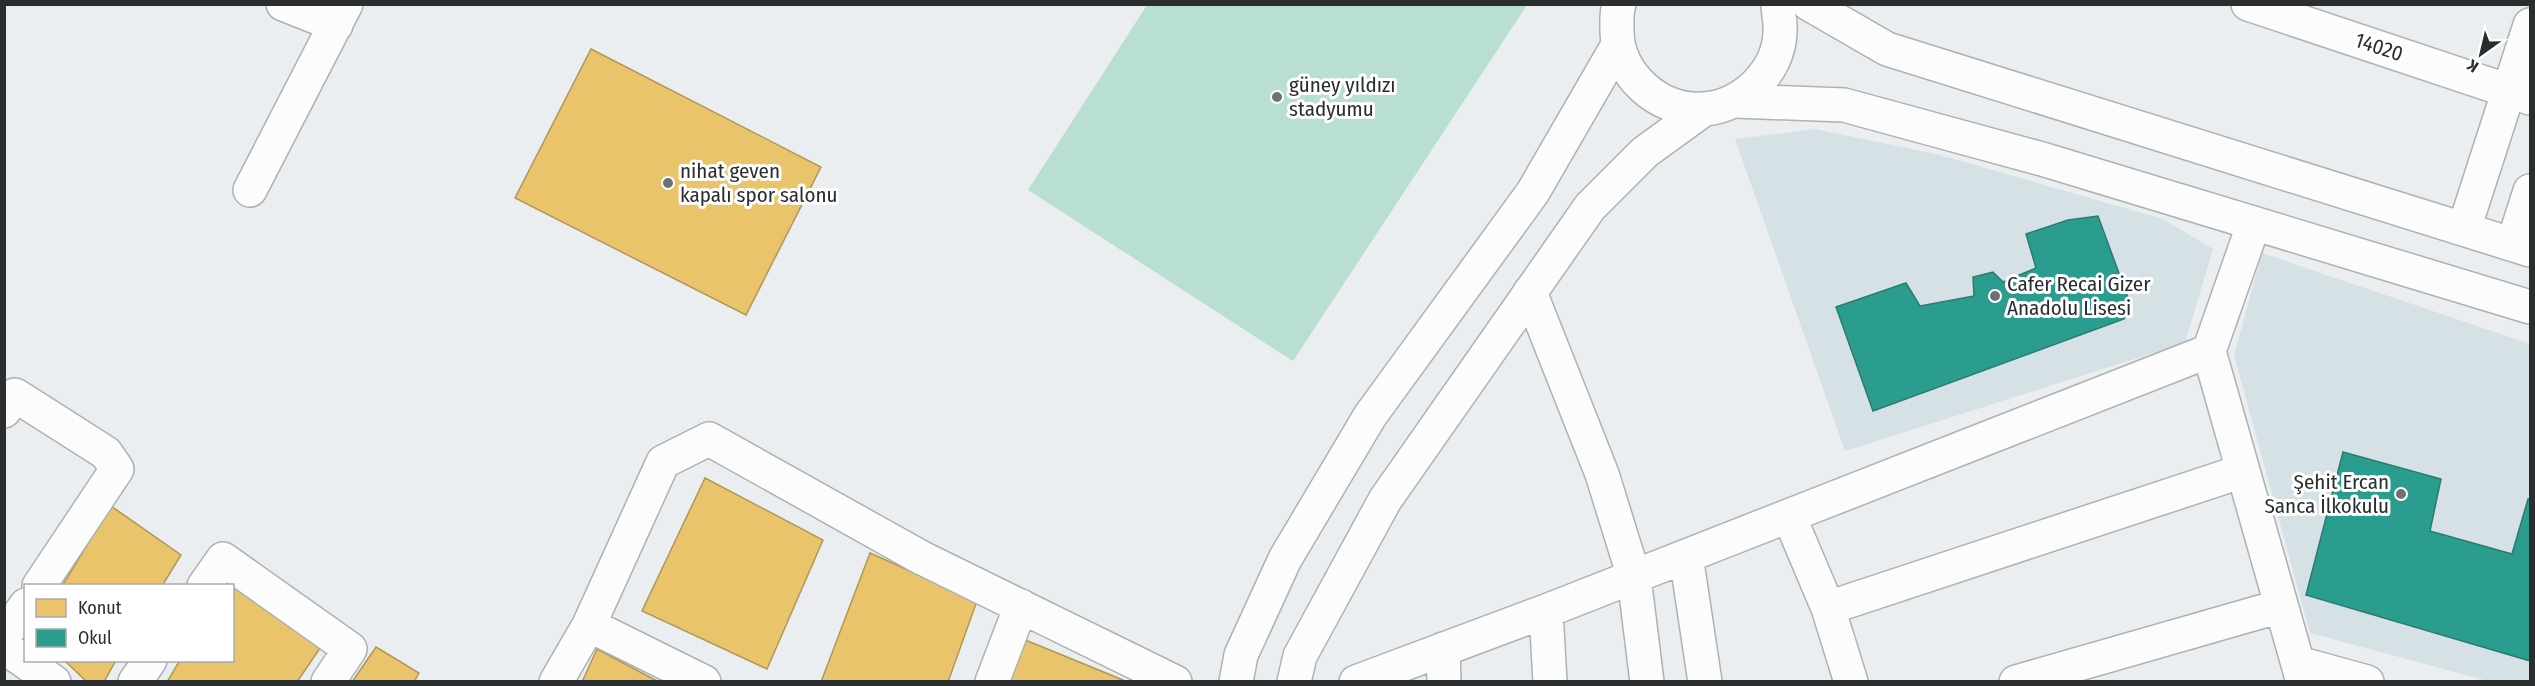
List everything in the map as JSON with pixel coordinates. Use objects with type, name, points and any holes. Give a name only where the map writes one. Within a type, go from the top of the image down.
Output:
[{"type":"street","points":[[250,190],[341,15],[283,4]]},
{"type":"street","points":[[1619,4],[1617,45],[1629,72],[1648,93],[1674,106],[1703,110]]},
{"type":"street","points":[[1734,101],[1758,84],[1774,60],[1780,33],[1778,4]]},
{"type":"street","points":[[1809,4],[1887,49],[2522,247],[2530,191]]},
{"type":"street","name":"14020","points":[[2248,4],[2520,94]]},
{"type":"street","points":[[2464,229],[2520,94],[2530,25]]},
{"type":"street","points":[[1236,681],[1241,655],[1285,559],[1370,416],[1533,192],[1617,45]]},
{"type":"street","points":[[1294,681],[1300,656],[1385,500],[1590,207],[1645,152],[1703,110],[1734,101],[1844,105],[2042,159],[2530,307]]},
{"type":"street","points":[[2254,223],[2209,351],[2300,672],[2367,681]]},
{"type":"street","points":[[1530,292],[1602,474],[1634,577],[1647,681]]},
{"type":"street","points":[[1356,681],[1634,577],[2209,351]]},
{"type":"street","points":[[4,411],[15,395],[106,453],[117,469],[40,584]]},
{"type":"street","points":[[556,681],[589,625],[663,462],[709,439],[922,558],[1172,681]]},
{"type":"street","points":[[1828,608],[2243,471]]},
{"type":"street","points":[[1790,516],[1828,608],[1851,681]]},
{"type":"street","points":[[1686,556],[1705,681]]},
{"type":"street","points":[[205,584],[223,559],[350,649],[328,681]]},
{"type":"street","points":[[992,681],[1021,606]]},
{"type":"street","points":[[2016,681],[2281,606]]},
{"type":"street","points":[[4,636],[24,608]]},
{"type":"street","points":[[1546,611],[1550,681]]},
{"type":"street","points":[[589,625],[704,681]]},
{"type":"street","points":[[4,647],[24,661]]},
{"type":"street","points":[[1443,650],[1444,681]]},
{"type":"street","points":[[26,662],[54,681]]},
{"type":"street","points":[[135,681],[149,662]]},
{"type":"shaded area","name":"Cafer Recai Gizer Anadolu Lisesi","points":[[1815,129],[1940,155],[2163,219],[2213,249],[2185,343],[1845,451],[1735,139]]},
{"type":"shaded area","name":"Şehit Ercan Sanca İlkokulu","points":[[2262,253],[2530,344],[2530,681],[2488,681],[2310,633],[2234,355]]},
{"type":"green space","name":"güney yıldızı stadyumu","points":[[1147,5],[1527,5],[1293,361],[1028,190]]},
{"type":"building: Konut","name":"nihat geven kapalı spor salonu","points":[[591,49],[821,167],[746,315],[515,198]]},
{"type":"building: Konut","points":[[705,478],[823,540],[767,669],[642,611]]},
{"type":"building: Konut","points":[[111,506],[181,555],[163,584],[63,584]]},
{"type":"building: Konut","points":[[870,553],[977,601],[948,682],[821,682]]},
{"type":"building: Konut","points":[[236,576],[327,638],[297,682],[167,682],[179,662],[234,662],[234,584],[231,584]]},
{"type":"building: Konut","points":[[1018,637],[1123,680],[1122,682],[999,682]]},
{"type":"building: Konut","points":[[376,647],[419,673],[414,682],[352,682]]},
{"type":"building: Konut","points":[[597,649],[659,682],[582,682]]},
{"type":"building: Konut","points":[[66,662],[115,662],[104,682],[87,682]]},
{"type":"building: Okul","points":[[2098,216],[2131,306],[2124,319],[1873,411],[1836,307],[1906,283],[1920,306],[1974,296],[1973,277],[1993,272],[2003,282],[2036,268],[2026,234],[2068,220]]},
{"type":"building: Okul","points":[[2343,452],[2441,479],[2430,531],[2512,554],[2528,499],[2530,499],[2530,661],[2306,595]]},
{"type":"place","name":"güney yıldızı stadyumu","points":[[1277,97]]},
{"type":"place","name":"nihat geven kapalı spor salonu","points":[[668,183]]},
{"type":"place","name":"Cafer Recai Gizer Anadolu Lisesi","points":[[1995,296]]},
{"type":"place","name":"Şehit Ercan Sanca İlkokulu","points":[[2401,494]]}]
